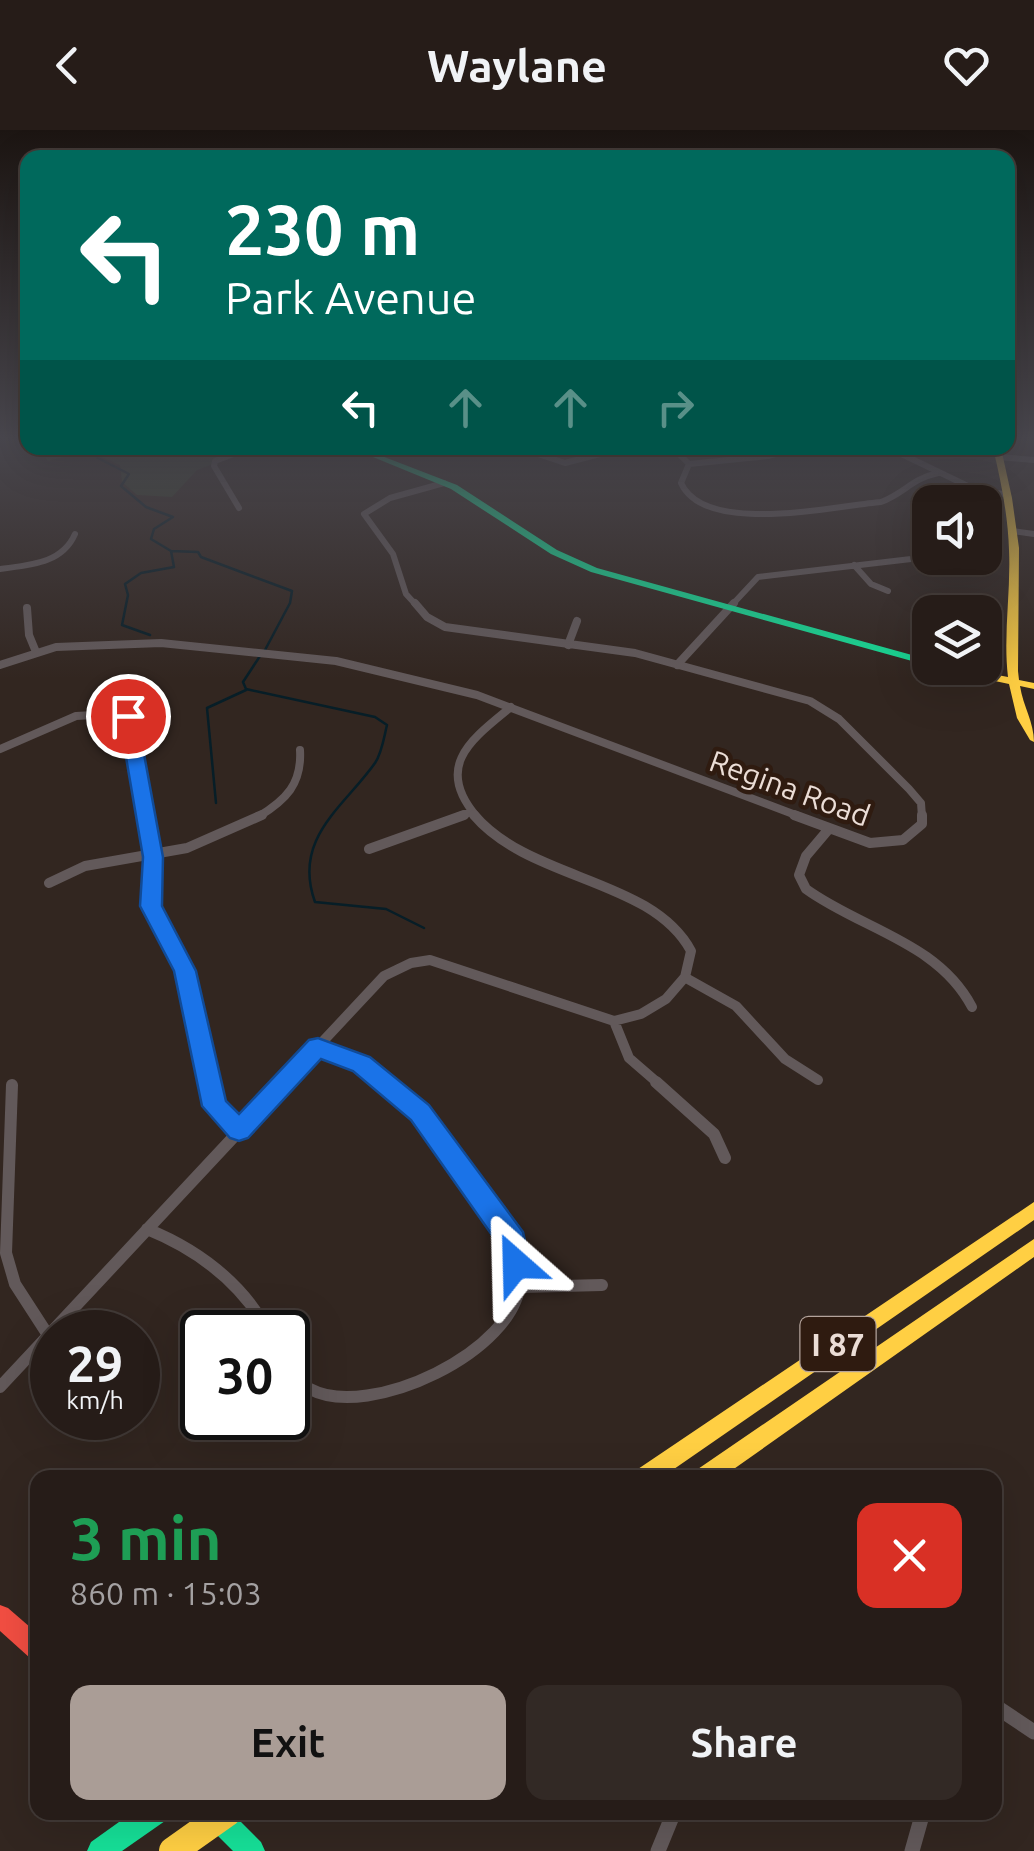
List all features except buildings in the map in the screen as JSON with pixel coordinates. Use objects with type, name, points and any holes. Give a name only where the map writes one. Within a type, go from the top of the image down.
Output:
[{"type":"main road","points":[[505,518],[554,552],[594,570],[912,658]]},
{"type":"main road","points":[[1010,518],[1025,727],[1034,738]]},
{"type":"main road","name":"I 87","points":[[654,1470],[1034,1210]]},
{"type":"main road","name":"I 87","points":[[713,1470],[1034,1247]]},
{"type":"main road","points":[[0,1616],[30,1643]]},
{"type":"main road","points":[[100,1851],[145,1820]]},
{"type":"main road","points":[[173,1851],[217,1820]]},
{"type":"main road","points":[[220,1820],[252,1851]]},
{"type":"street","name":"Regina Road","points":[[0,665],[56,647],[161,643],[314,658],[436,683],[511,707],[870,843],[890,844],[915,833],[924,814],[920,803],[850,729],[822,708],[782,692],[635,653],[456,630],[427,616],[406,594],[392,554],[367,518]]},
{"type":"street","points":[[1012,528],[1034,534]]},
{"type":"street","points":[[0,570],[58,556],[72,545],[75,534]]},
{"type":"street","points":[[677,665],[753,580],[765,574],[912,559]]},
{"type":"street","points":[[854,565],[871,584],[888,591]]},
{"type":"street","points":[[27,608],[29,635],[36,652]]},
{"type":"street","points":[[568,645],[577,621]]},
{"type":"street","points":[[72,1310],[384,976],[411,962],[430,960],[614,1022],[645,1014],[686,978],[691,951],[674,926],[626,898],[538,863],[500,839],[471,812],[460,790],[457,765],[461,753],[511,707]]},
{"type":"street","points":[[0,748],[80,713],[116,711],[128,716],[153,857],[151,906],[185,971],[214,1106],[239,1130]]},
{"type":"street","points":[[49,883],[77,867],[153,857],[209,839],[276,806],[300,778],[300,750]]},
{"type":"street","points":[[369,849],[471,812]]},
{"type":"street","points":[[828,830],[802,863],[799,877],[803,888],[835,909],[904,942],[940,966],[959,983],[972,1008]]},
{"type":"street","points":[[686,978],[741,1010],[784,1062],[800,1074],[818,1080]]},
{"type":"street","points":[[614,1022],[629,1058],[714,1134],[724,1158]]},
{"type":"street","points":[[310,1389],[315,1394],[347,1396],[386,1392],[433,1378],[496,1331],[520,1286],[513,1241],[420,1112],[362,1064],[318,1047]]},
{"type":"street","points":[[12,1084],[6,1253],[15,1284],[32,1310]]},
{"type":"street","points":[[147,1230],[194,1251],[237,1287],[257,1310]]},
{"type":"street","points":[[520,1286],[602,1286]]},
{"type":"street","points":[[0,1387],[30,1354]]},
{"type":"street","points":[[1002,1711],[1034,1732]]},
{"type":"street","points":[[658,1851],[671,1820]]},
{"type":"street","points":[[912,1851],[921,1820]]},
{"type":"waterway","points":[[171,518],[154,529],[151,539],[171,551]]},
{"type":"waterway","points":[[150,635],[122,625],[128,595],[125,584],[141,573],[174,567],[171,551]]},
{"type":"waterway","points":[[171,551],[198,552],[201,557],[292,591],[290,603],[265,650]]},
{"type":"waterway","points":[[260,656],[243,682],[246,689],[375,717],[387,725],[375,763],[336,809],[316,841],[310,859],[315,902],[386,909],[424,928]]},
{"type":"waterway","points":[[216,803],[207,708],[246,690]]},
{"type":"traffic: fast","points":[[502,518],[554,552],[594,570],[912,658]]},
{"type":"traffic: fast","points":[[100,1851],[145,1820]]},
{"type":"traffic: fast","points":[[220,1820],[252,1851]]},
{"type":"traffic: slow","points":[[1011,518],[1013,671],[1023,718],[1034,738]]},
{"type":"traffic: slow","points":[[1002,679],[1034,686]]},
{"type":"traffic: slow","points":[[654,1470],[1034,1210]]},
{"type":"traffic: slow","points":[[713,1470],[1034,1247]]},
{"type":"traffic: slow","points":[[173,1851],[217,1820]]},
{"type":"traffic: jam","points":[[0,1616],[30,1643]]},
{"type":"route","points":[[128,716],[153,857],[151,906],[185,971],[214,1106],[239,1130],[318,1047],[362,1064],[420,1112],[484,1206],[513,1241],[516,1264]]}]
